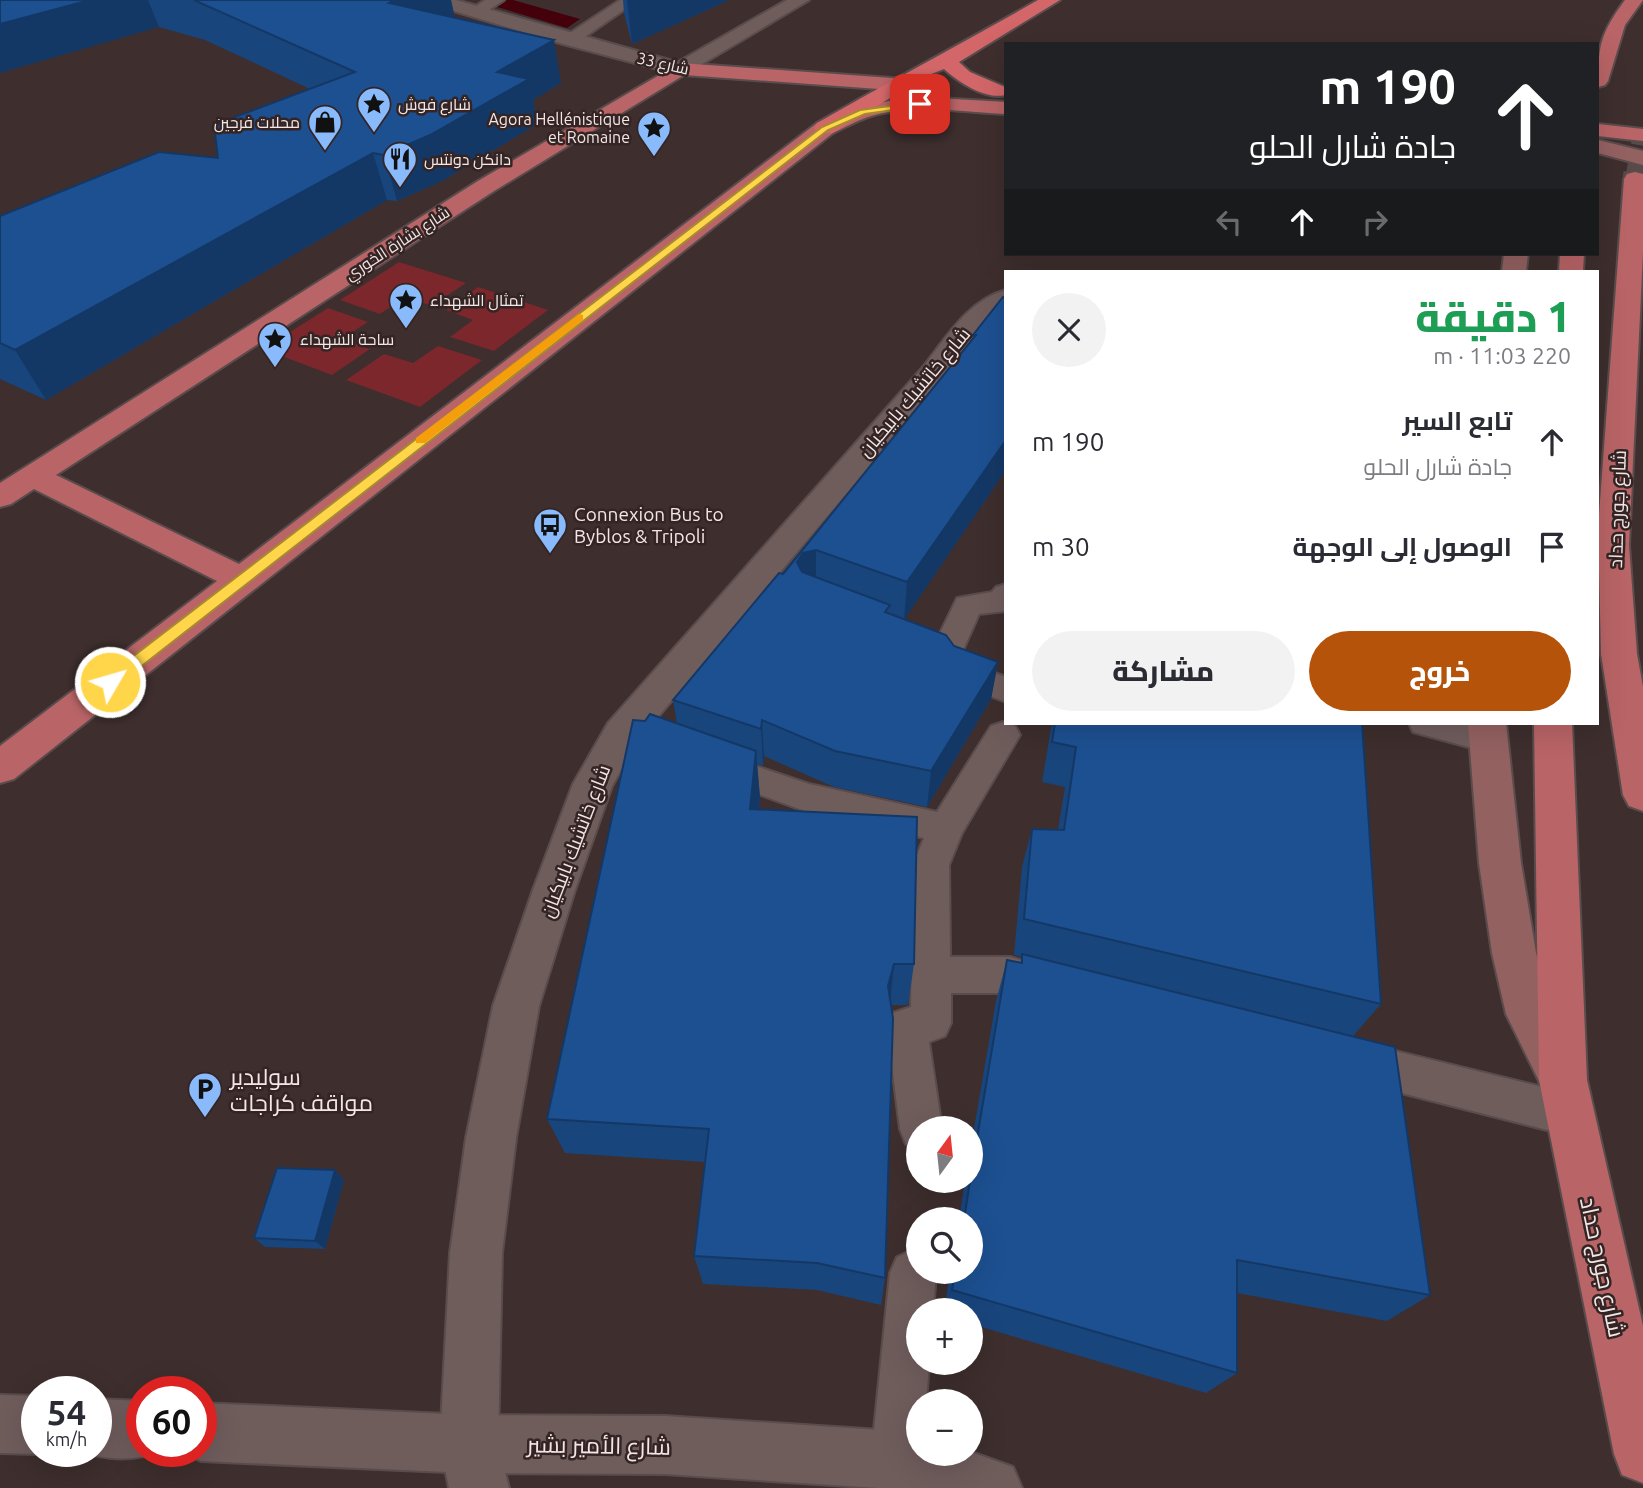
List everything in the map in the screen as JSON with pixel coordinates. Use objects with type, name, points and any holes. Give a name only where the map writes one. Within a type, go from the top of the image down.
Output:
[{"type":"highway","points":[[825,128],[1051,0]]},
{"type":"highway","points":[[947,61],[962,76],[1003,97]]},
{"type":"main road","points":[[1599,77],[1616,24],[1634,0]]},
{"type":"main road","name":"شارع 33","points":[[680,69],[897,85],[1003,97]]},
{"type":"main road","name":"شارع بشارة الخوري","points":[[0,497],[486,186],[680,69]]},
{"type":"main road","points":[[767,77],[803,86],[821,95],[828,109],[825,128]]},
{"type":"main road","points":[[0,768],[825,128],[863,112],[1003,97]]},
{"type":"main road","points":[[1599,110],[1643,115]]},
{"type":"main road","points":[[1599,130],[1643,135]]},
{"type":"main road","points":[[1599,147],[1639,169]]},
{"type":"main road","name":"شارع جورج حداد","points":[[1639,169],[1614,545],[1619,654],[1643,795]]},
{"type":"main road","points":[[33,476],[242,580]]},
{"type":"main road","name":"شارع جورج حداد","points":[[1553,725],[1567,1098],[1643,1454]]},
{"type":"main road","name":"شارع جورج حداد","points":[[1487,731],[1500,863],[1514,953],[1529,1014],[1567,1098]]},
{"type":"street","name":"شارع 33","points":[[437,0],[570,40],[680,69]]},
{"type":"street","points":[[475,12],[496,0]]},
{"type":"street","points":[[570,40],[630,0]]},
{"type":"street","name":"شارع بشارة الخوري","points":[[680,69],[800,0]]},
{"type":"street","name":"شارع خاتشيك بابيكيان","points":[[474,1466],[476,1253],[491,1138],[516,1006],[593,784],[622,733],[933,373],[979,315],[993,303],[1004,299]]},
{"type":"street","points":[[1004,599],[968,606],[935,645],[961,673],[1004,689]]},
{"type":"street","points":[[1440,725],[1487,731]]},
{"type":"street","points":[[622,733],[808,798],[946,828]]},
{"type":"street","points":[[919,1116],[907,1026],[931,1023],[932,865],[946,828],[1003,735]]},
{"type":"street","points":[[932,975],[1010,975],[1077,992]]},
{"type":"street","points":[[1317,1052],[1567,1098]]},
{"type":"street","points":[[895,1460],[912,1284]]},
{"type":"street","points":[[0,1424],[21,1425]]},
{"type":"street","name":"شارع الأمير بشير","points":[[217,1434],[474,1466],[665,1445],[895,1460],[992,1488]]},
{"type":"shaded area","points":[[505,0],[580,19],[567,28],[494,6]]},
{"type":"shaded area","points":[[399,262],[466,283],[432,306],[405,297],[380,314],[340,300]]},
{"type":"shaded area","points":[[478,287],[548,310],[494,351],[450,337],[473,320],[446,310]]},
{"type":"shaded area","points":[[328,308],[368,322],[342,339],[370,349],[332,375],[263,349]]},
{"type":"shaded area","points":[[438,346],[482,360],[420,407],[346,380],[384,354],[413,363]]},
{"type":"building","points":[[0,0],[90,0],[0,24]]},
{"type":"building","points":[[194,0],[395,0],[389,3],[554,40],[497,72],[529,79],[430,135],[384,155],[373,153],[15,350],[0,343],[0,216],[159,152],[218,158],[214,125],[355,72]]},
{"type":"building","points":[[1004,297],[1004,443],[907,582],[816,550],[803,553],[797,562],[802,572],[890,605],[885,612],[946,635],[954,646],[998,662],[931,771],[835,751],[762,720],[761,729],[673,700],[779,573],[783,574],[976,335],[973,335]]},
{"type":"building","points":[[650,714],[756,751],[750,809],[917,817],[914,964],[894,964],[888,986],[893,1018],[885,1278],[817,1263],[694,1256],[709,1129],[547,1119],[633,720],[645,721]]},
{"type":"building","points":[[1055,725],[1362,725],[1381,1004],[1024,919],[1032,829],[1064,830],[1076,747],[1052,742]]},
{"type":"building","points":[[1022,954],[1395,1047],[1430,1295],[1237,1260],[1237,1373],[952,1290],[953,1284],[983,1284],[983,1207],[966,1207],[968,1194],[984,1194],[984,1116],[981,1116],[1007,960],[1022,963]]},
{"type":"building","points":[[277,1168],[335,1170],[315,1241],[254,1238]]},
{"type":"tunnel","points":[[1636,175],[1643,133]]},
{"type":"tunnel","points":[[1635,179],[1636,173]]},
{"type":"slow traffic","points":[[420,441],[579,318]]},
{"type":"place","name":"شارع فوش","points":[[374,134]]},
{"type":"place","name":"محلات فرجين","points":[[325,152]]},
{"type":"place","name":"Agora Hellénistique et Romaine","points":[[654,158]]},
{"type":"place","name":"دانكن دونتس","points":[[400,189]]},
{"type":"place","name":"تمثال الشهداء","points":[[406,330]]},
{"type":"place","name":"ساحة الشهداء","points":[[275,369]]},
{"type":"place","name":"Connexion Bus to Byblos & Tripoli","points":[[550,555]]},
{"type":"place","name":"سوليدير مواقف كراجات","points":[[205,1119]]},
{"type":"route","points":[[110,682],[825,128],[863,112],[920,104]]}]
